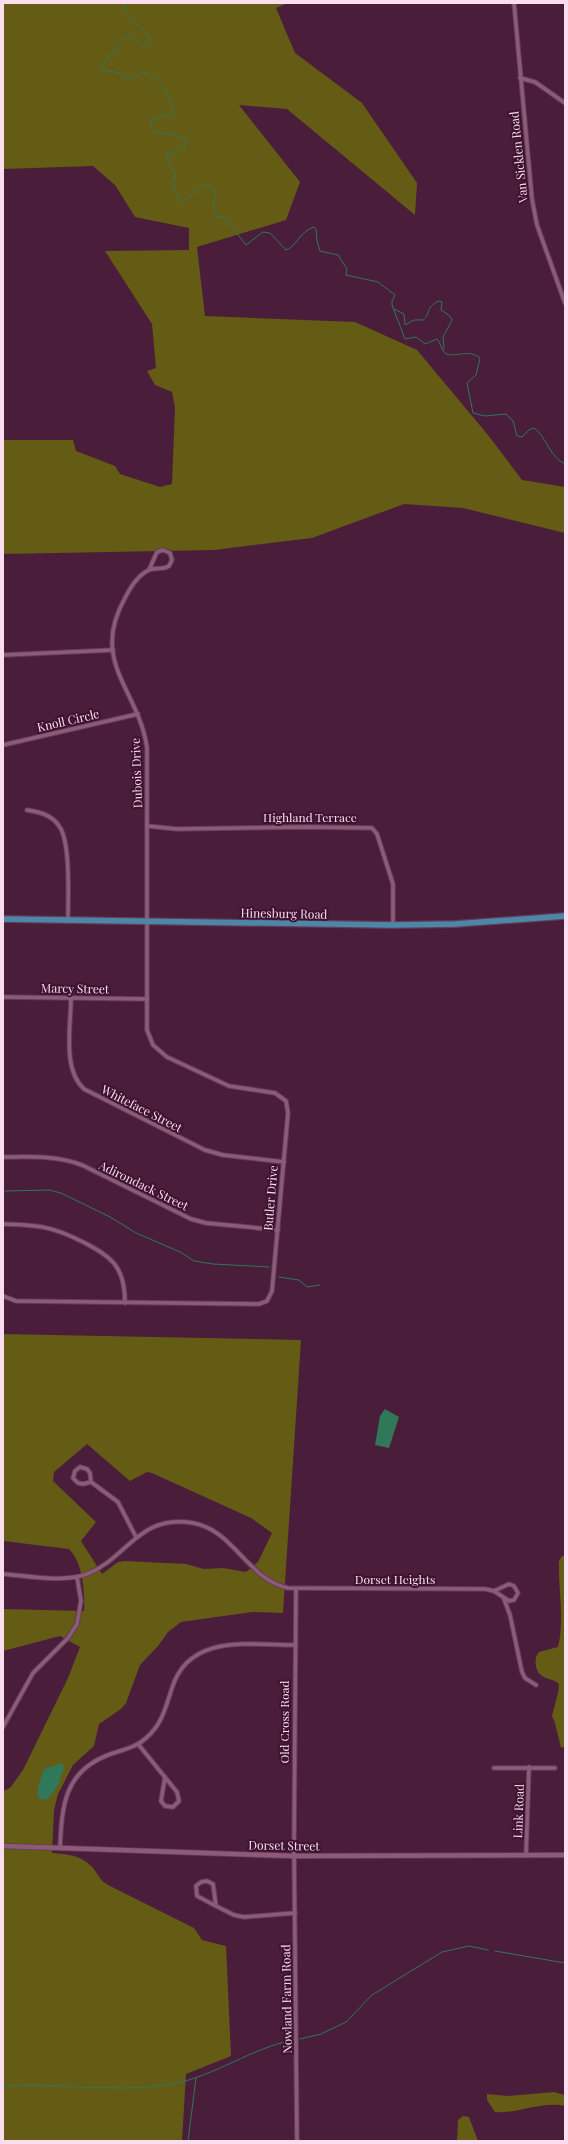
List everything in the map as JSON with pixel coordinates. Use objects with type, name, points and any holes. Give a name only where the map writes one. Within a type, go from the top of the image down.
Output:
[{"type":"main road","name":"Hinesburg Road","points":[[3,919],[393,925],[455,924],[565,916]]},
{"type":"street","name":"Van Sicklen Road","points":[[514,3],[532,199],[537,225],[565,303]]},
{"type":"street","points":[[520,78],[535,82],[565,103]]},
{"type":"street","name":"Dubois Drive","points":[[148,922],[147,748],[138,714],[119,677],[113,650],[114,627],[120,607],[134,584],[149,570],[157,552],[164,550],[170,553],[172,561],[168,567],[149,570]]},
{"type":"street","points":[[3,655],[113,650]]},
{"type":"street","name":"Knoll Circle","points":[[3,745],[138,714]]},
{"type":"street","points":[[27,810],[50,817],[63,832],[67,859],[68,920]]},
{"type":"street","name":"Highland Terrace","points":[[147,826],[177,829],[300,827],[372,828],[377,834],[393,881],[393,925]]},
{"type":"street","name":"Butler Drive","points":[[3,1296],[16,1301],[255,1304],[265,1303],[272,1291],[288,1108],[284,1097],[275,1093],[229,1086],[162,1054],[153,1044],[149,1036],[147,999],[148,922]]},
{"type":"street","name":"Marcy Street","points":[[3,997],[147,999]]},
{"type":"street","name":"Whiteface Street","points":[[71,998],[71,1065],[76,1080],[84,1089],[205,1150],[223,1156],[284,1162]]},
{"type":"street","name":"Adirondack Street","points":[[3,1157],[46,1157],[64,1159],[82,1165],[191,1219],[211,1223],[278,1230]]},
{"type":"street","points":[[3,1224],[38,1225],[53,1228],[101,1251],[115,1263],[121,1273],[126,1302]]},
{"type":"street","points":[[91,1482],[83,1484],[78,1483],[73,1478],[75,1470],[80,1467],[87,1469],[90,1474],[91,1482],[118,1502],[136,1537]]},
{"type":"street","name":"Dorset Heights","points":[[77,1577],[103,1566],[136,1537],[157,1526],[171,1522],[200,1525],[225,1539],[252,1568],[267,1581],[280,1586],[296,1589],[478,1588],[494,1591],[506,1585],[514,1586],[518,1593],[516,1598],[509,1601],[504,1599]]},
{"type":"street","points":[[3,1574],[67,1578],[77,1577],[81,1601],[77,1624],[68,1638],[33,1673],[3,1727]]},
{"type":"street","name":"Old Cross Road","points":[[294,1856],[296,1589]]},
{"type":"street","points":[[494,1591],[504,1599],[510,1615],[522,1672],[525,1678],[536,1685]]},
{"type":"street","points":[[60,1847],[62,1809],[66,1794],[74,1781],[82,1770],[95,1761],[138,1744],[153,1732],[158,1724],[177,1674],[184,1665],[199,1653],[212,1647],[226,1645],[295,1645]]},
{"type":"street","points":[[138,1744],[165,1777],[179,1795],[178,1804],[173,1807],[164,1806],[161,1800],[165,1777]]},
{"type":"street","name":"Link Road","points":[[526,1855],[529,1767]]},
{"type":"street","points":[[494,1768],[555,1768]]},
{"type":"street","name":"Dorset Street","points":[[3,1846],[294,1856],[565,1855]]},
{"type":"street","name":"Nowland Farm Road","points":[[294,1856],[297,2141]]},
{"type":"street","points":[[216,1906],[213,1884],[207,1881],[201,1882],[196,1886],[197,1896],[216,1906],[234,1915],[244,1917],[295,1913]]},
{"type":"shaded area","points":[[3,3],[288,3],[276,8],[295,53],[362,103],[417,183],[415,215],[287,109],[239,105],[300,182],[286,220],[197,247],[205,316],[355,322],[417,350],[488,435],[522,480],[565,487],[565,533],[463,508],[404,504],[312,538],[214,550],[3,554],[3,440],[73,440],[76,451],[115,466],[120,474],[160,487],[172,484],[175,408],[172,392],[155,385],[147,371],[156,368],[152,324],[105,251],[189,250],[189,228],[135,217],[115,185],[93,166],[3,169]]},
{"type":"shaded area","points":[[3,1334],[301,1340],[283,1613],[252,1612],[181,1622],[168,1632],[158,1646],[140,1665],[126,1703],[121,1709],[99,1724],[94,1746],[73,1765],[58,1794],[54,1810],[52,1853],[82,1859],[91,1866],[108,1885],[194,1928],[202,1940],[226,1946],[231,2056],[186,2074],[182,2141],[3,2141],[3,1791],[10,1788],[23,1770],[68,1678],[80,1647],[60,1636],[3,1651],[3,1609],[84,1611],[84,1603],[80,1570],[74,1555],[69,1549],[3,1541]],"holes":[[[87,1444],[130,1481],[147,1472],[152,1473],[251,1518],[272,1533],[258,1562],[246,1572],[223,1568],[204,1569],[186,1564],[124,1561],[118,1562],[102,1574],[81,1541],[96,1522],[53,1481],[54,1472]]]},
{"type":"shaded area","points":[[385,1409],[399,1417],[389,1448],[375,1445],[380,1416]]},
{"type":"shaded area","points":[[562,1556],[565,1556],[565,1746],[561,1748],[552,1716],[559,1684],[541,1675],[536,1666],[536,1658],[539,1652],[558,1647],[561,1626],[559,1561]]},
{"type":"shaded area","points":[[62,1764],[64,1767],[58,1785],[48,1799],[42,1800],[38,1797],[38,1787],[44,1769]]},
{"type":"shaded area","points":[[554,2092],[565,2095],[565,2106],[548,2105],[512,2111],[495,2112],[487,2100],[487,2094],[508,2096]]},
{"type":"shaded area","points":[[463,2116],[469,2117],[478,2141],[457,2141],[458,2120]]},
{"type":"waterway","points":[[124,3],[125,11],[150,38],[149,44],[141,45],[129,35],[124,37],[101,67],[102,70],[121,73],[129,79],[142,73],[146,73],[155,78],[169,96],[173,108],[172,113],[152,120],[150,127],[156,132],[177,136],[187,140],[185,147],[167,154],[168,162],[176,174],[172,186],[180,201],[184,200],[201,187],[208,184],[215,190],[214,210],[218,217],[224,217],[246,245],[263,232],[270,233],[286,250],[293,246],[305,232],[314,227],[316,229],[320,251],[338,255],[347,269],[346,275],[378,282],[395,295],[392,305],[405,339],[416,337],[425,344],[437,339],[445,353],[449,355],[471,354],[480,358],[476,375],[467,383],[473,413],[485,416],[506,414],[513,421],[517,436],[522,437],[529,430],[534,428],[542,436],[555,457],[565,464]]},
{"type":"waterway","points":[[394,309],[404,314],[405,325],[414,320],[423,320],[431,306],[439,301],[442,302],[441,310],[450,316],[452,320],[443,337],[444,349]]},
{"type":"waterway","points":[[5,1191],[49,1190],[61,1193],[110,1217],[136,1233],[180,1252],[194,1261],[213,1264],[269,1267]]},
{"type":"waterway","points":[[279,1277],[299,1280],[307,1287],[320,1285]]},
{"type":"waterway","points":[[300,2039],[321,2034],[346,2022],[372,1995],[442,1952],[469,1946],[488,1950]]},
{"type":"waterway","points":[[495,1951],[565,1963]]},
{"type":"waterway","points":[[3,2086],[44,2085],[125,2088],[165,2085],[196,2078],[255,2052],[285,2042]]},
{"type":"waterway","points":[[188,2141],[196,2078]]}]
